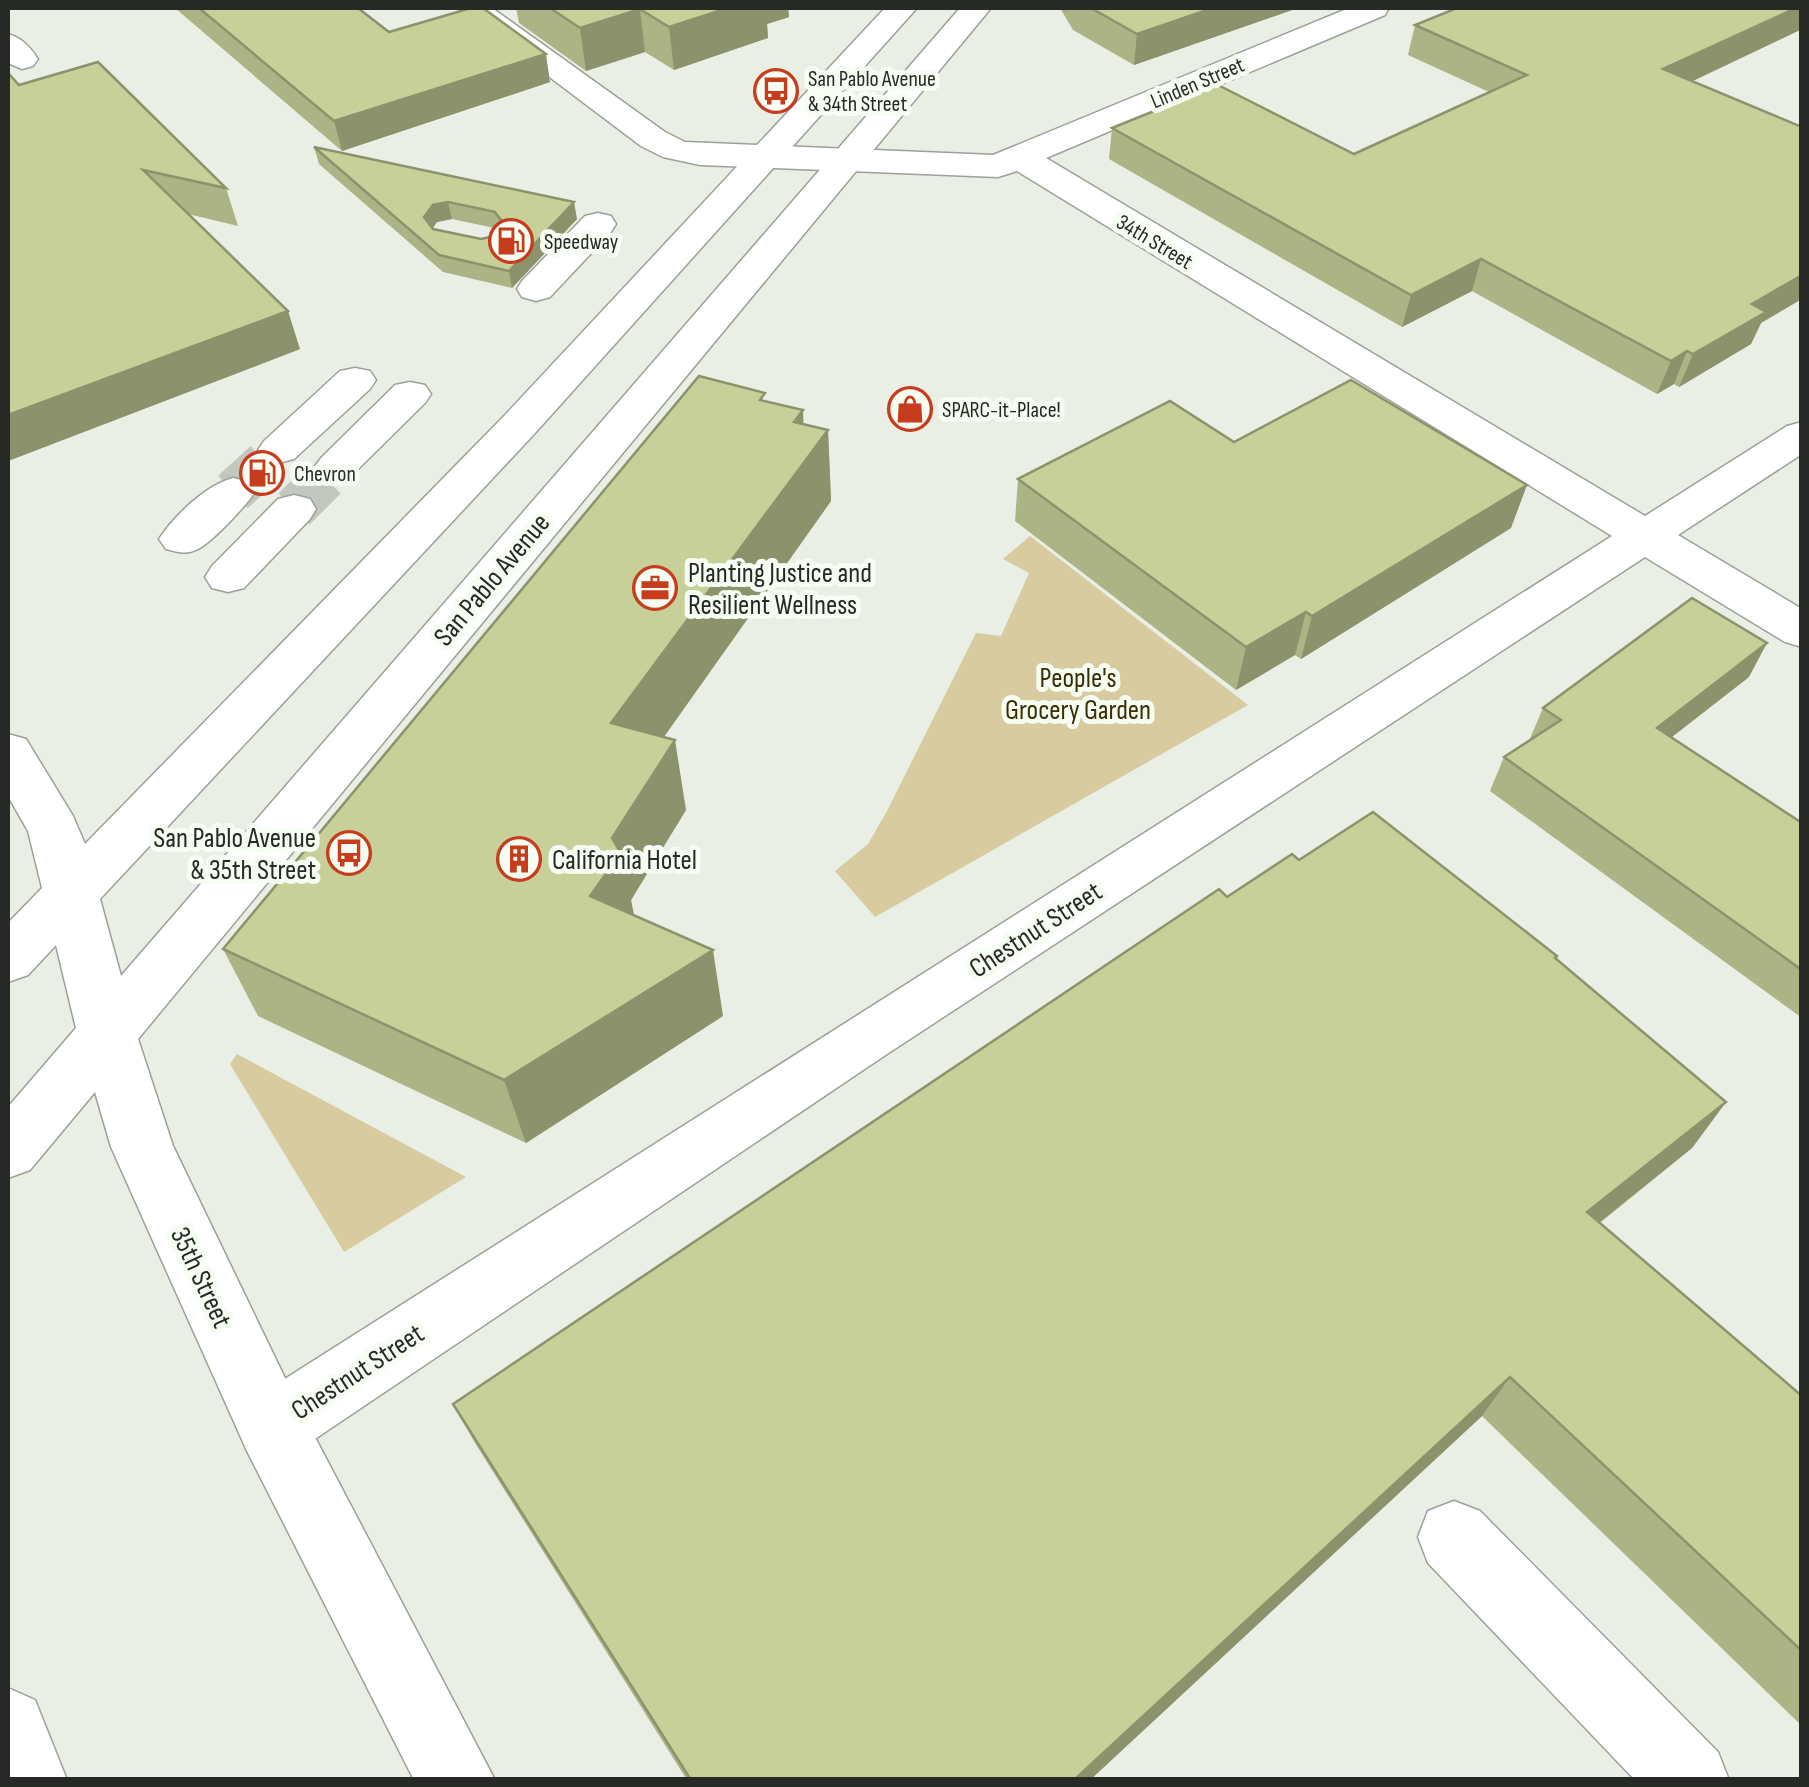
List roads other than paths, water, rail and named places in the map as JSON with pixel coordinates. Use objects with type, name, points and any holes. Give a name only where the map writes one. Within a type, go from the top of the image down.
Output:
[{"type":"main road","points":[[473,8],[653,139],[675,150],[700,156],[998,166],[1019,157]]},
{"type":"main road","points":[[8,959],[522,423],[902,8]]},
{"type":"main road","name":"San Pablo Avenue","points":[[8,1151],[976,8]]},
{"type":"main road","name":"Linden Street","points":[[1019,157],[1374,8]]},
{"type":"main road","name":"34th Street","points":[[1019,157],[1802,631]]},
{"type":"main road","points":[[549,267],[598,224]]},
{"type":"main road","points":[[279,450],[354,380]]},
{"type":"main road","points":[[337,466],[410,394]]},
{"type":"main road","name":"Chestnut Street","points":[[272,1427],[1802,435]]},
{"type":"main road","points":[[182,538],[233,492]]},
{"type":"main road","points":[[228,577],[294,509]]},
{"type":"main road","name":"35th Street","points":[[8,752],[54,830],[68,894],[142,1146],[272,1427],[456,1780]]},
{"type":"main road","points":[[1454,1537],[1690,1780]]},
{"type":"main road","points":[[8,1727],[28,1780]]},
{"type":"tunnel","points":[[233,492],[279,450]]},
{"type":"tunnel","points":[[294,509],[337,466]]},
{"type":"place","name":"San Pablo Avenue & 34th Street","points":[[776,91]]},
{"type":"place","name":"Speedway","points":[[511,241]]},
{"type":"place","name":"SPARC-it-Place!","points":[[910,409]]},
{"type":"place","name":"Chevron","points":[[262,473]]},
{"type":"place","name":"Planting Justice and Resilient Wellness","points":[[655,588]]},
{"type":"place","name":"San Pablo Avenue & 35th Street","points":[[349,853]]},
{"type":"place","name":"California Hotel","points":[[519,859]]},
{"type":"park label","name":"People's Grocery Garden","points":[[1078,693]]}]
